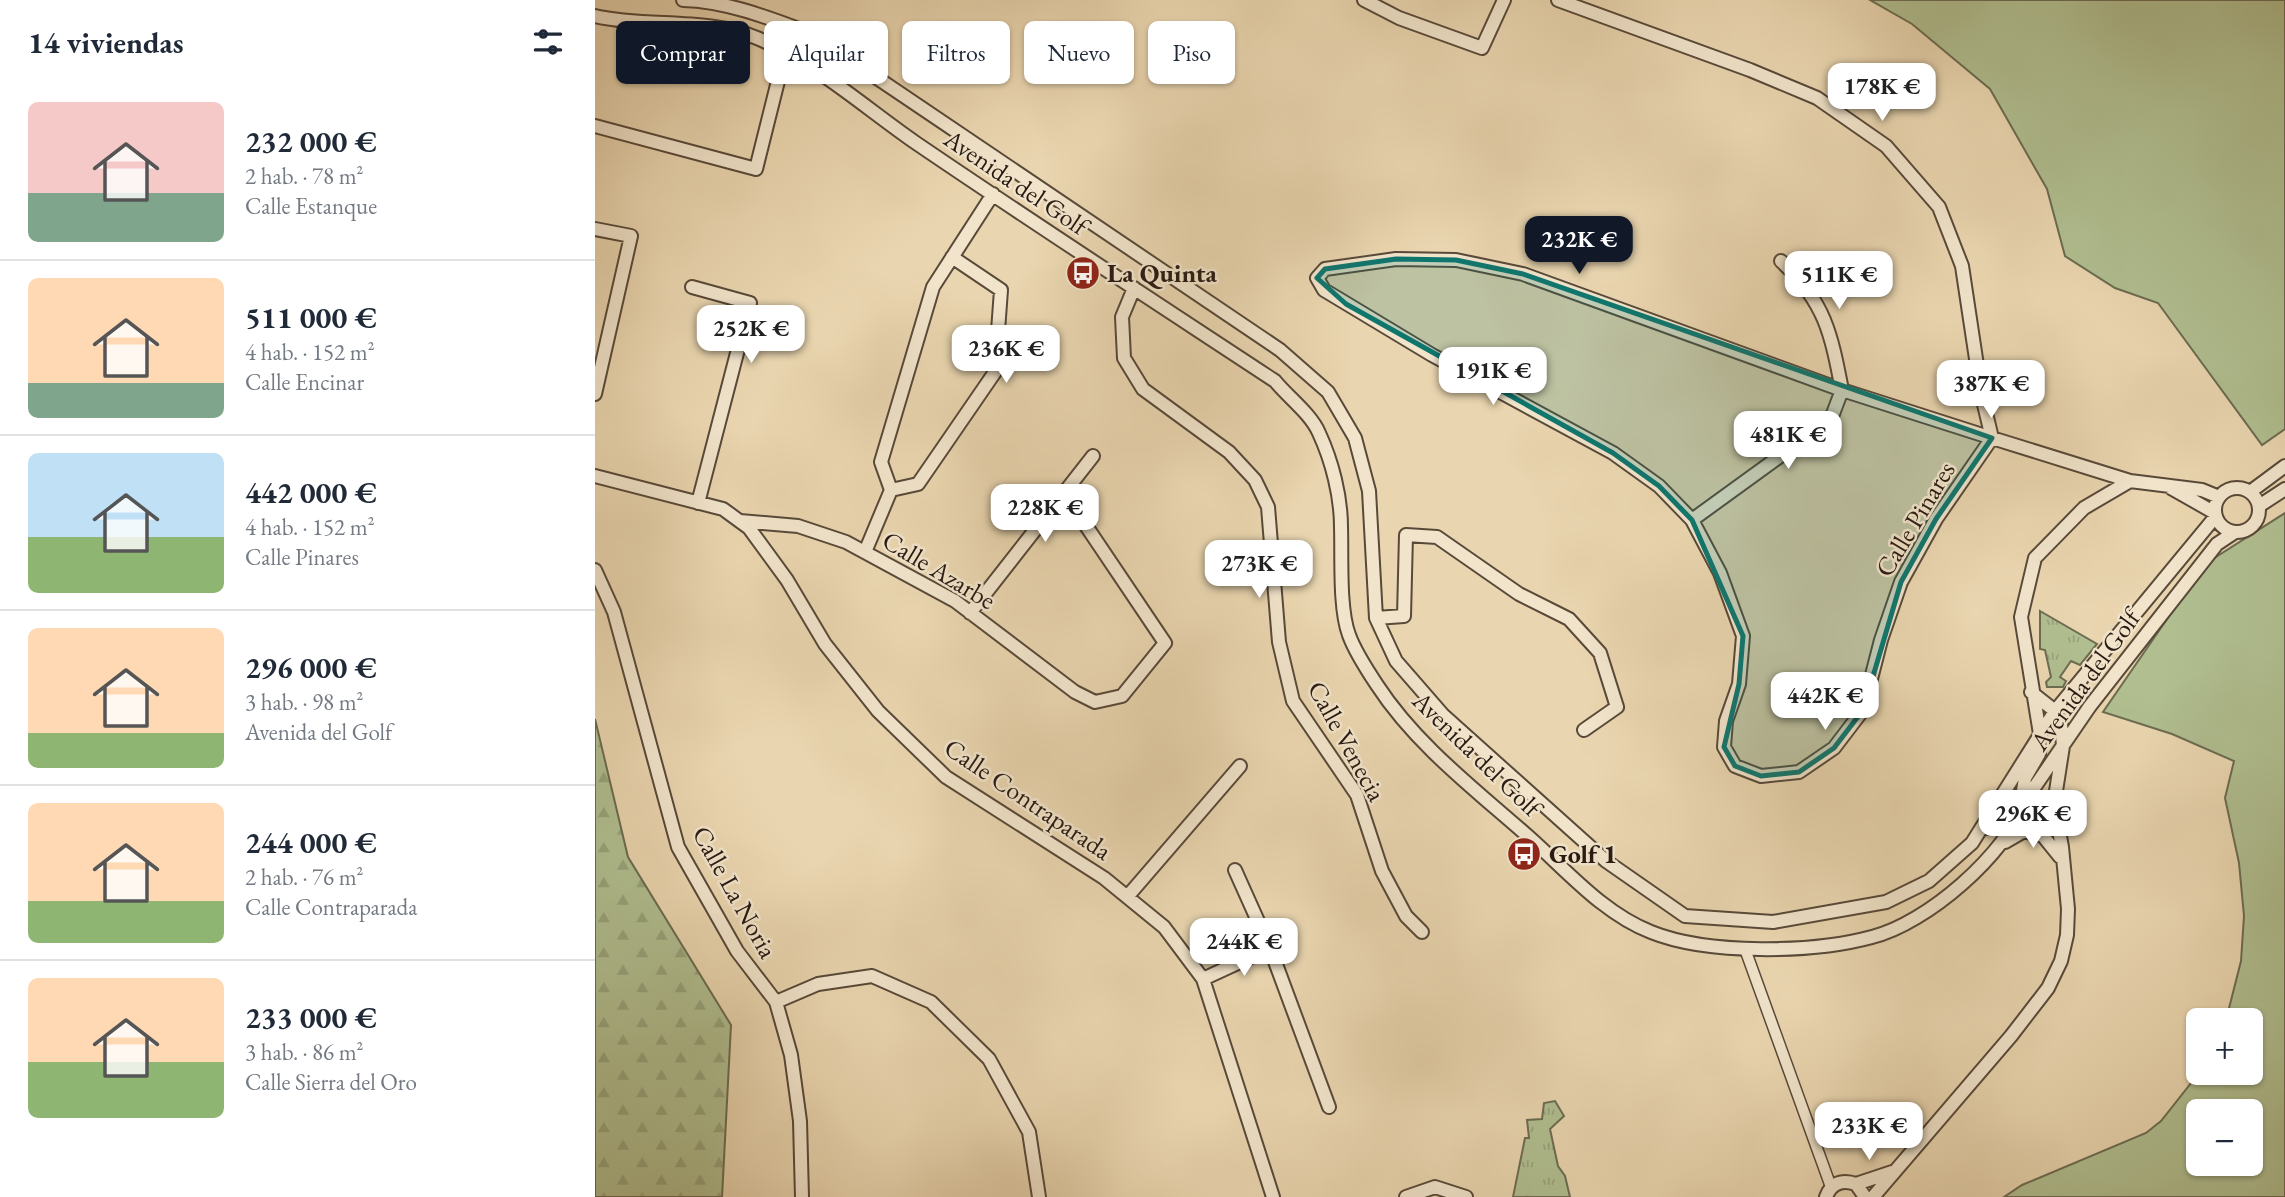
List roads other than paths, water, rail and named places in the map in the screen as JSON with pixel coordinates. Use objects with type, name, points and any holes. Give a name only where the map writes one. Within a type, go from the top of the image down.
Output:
[{"type":"street","name":"Avenida del Golf","points":[[683,0],[697,0],[766,17],[812,34],[1280,350],[1328,392],[1355,438],[1369,491],[1376,618],[1396,661],[1443,715],[1606,861],[1685,916],[1773,922],[1886,902],[1929,881],[1972,843],[2055,711],[2216,515]]},
{"type":"street","points":[[1364,0],[1399,18],[1482,48],[1504,0]]},
{"type":"street","points":[[1558,0],[1750,69],[1817,98],[1886,146],[1939,207],[1962,266],[1981,392],[1992,438]]},
{"type":"street","name":"Avenida del Golf","points":[[595,16],[627,23],[694,24],[764,42]]},
{"type":"street","points":[[595,126],[756,169],[777,84]]},
{"type":"street","name":"Avenida del Golf","points":[[836,84],[993,194],[1275,381],[1318,430],[1333,471],[1341,522],[1342,576],[1348,634],[1378,686],[1424,742],[1601,902],[1650,932],[1700,945],[1745,948],[1818,945],[1873,937],[1931,908],[2000,847],[2019,818],[2025,801],[2159,616],[2217,544],[2235,532]]},
{"type":"street","points":[[865,552],[891,490],[881,462],[933,287],[993,194]]},
{"type":"street","points":[[595,229],[631,236],[595,394]]},
{"type":"street","points":[[891,490],[918,484],[996,372],[1001,290],[952,257]]},
{"type":"street","name":"Calle Pinares","points":[[1842,390],[1523,274],[1456,260],[1396,259],[1325,269],[1317,278],[1324,290],[1432,355],[1613,453],[1659,486],[1692,520],[1720,573],[1743,636],[1739,684],[1726,721],[1724,747],[1735,766],[1761,776],[1798,772],[1834,748],[1863,710],[1881,640],[1901,582],[1935,519],[1992,438]]},
{"type":"street","points":[[1692,520],[1831,419],[1842,390],[1827,322],[1806,285],[1781,261]]},
{"type":"street","points":[[692,287],[750,303],[698,503]]},
{"type":"street","name":"Calle Venecia","points":[[1133,288],[1122,317],[1124,358],[1143,389],[1229,452],[1255,480],[1268,507],[1279,642],[1293,701],[1357,795],[1383,871],[1406,916],[1422,932]]},
{"type":"street","points":[[1842,390],[2130,481],[2202,490],[2219,497]]},
{"type":"street","points":[[970,613],[1093,456]]},
{"type":"street","points":[[2216,515],[2219,497],[2230,489],[2250,492],[2285,466]]},
{"type":"street","name":"Calle Contraparada","points":[[595,476],[723,509],[749,528],[787,580],[825,644],[878,711],[946,777],[1104,878],[1164,927],[1203,979],[1273,1197]]},
{"type":"street","points":[[2063,862],[2043,836],[2025,801],[2025,778],[2039,754],[2040,734],[2031,692],[2021,617],[2035,558],[2084,508],[2130,481]]},
{"type":"street","points":[[2168,486],[2216,515],[2222,526],[2235,532],[2253,525],[2259,506],[2285,489]]},
{"type":"street","points":[[2250,492],[2259,506]]},
{"type":"street","name":"Calle Azarbe","points":[[740,521],[798,526],[846,542],[970,613],[1075,692],[1095,702],[1122,696],[1165,643],[1064,493]]},
{"type":"street","points":[[1376,618],[1404,616],[1406,535],[1437,537],[1519,594],[1569,619],[1600,653],[1617,707],[1584,730]]},
{"type":"street","name":"Calle La Noria","points":[[595,570],[614,612],[678,846],[737,951],[776,1002],[791,1055],[800,1121],[801,1197]]},
{"type":"street","points":[[1873,1197],[2011,1036],[2048,988],[2060,961],[2067,935],[2068,909],[2055,789],[2063,746],[2061,724],[2055,711],[2031,692]]},
{"type":"street","points":[[1127,897],[1240,766]]},
{"type":"street","points":[[1972,843],[2013,804],[2025,801],[2047,814],[2058,832]]},
{"type":"street","points":[[2000,847],[2011,836],[2024,831],[2043,836]]},
{"type":"street","points":[[1235,870],[1270,947],[1329,1107]]},
{"type":"street","points":[[1203,979],[1270,947]]},
{"type":"street","points":[[1745,948],[1827,1193],[1843,1181],[1856,1184],[1893,1172]]},
{"type":"street","points":[[776,1002],[818,984],[872,976],[931,1002],[989,1059],[1029,1132],[1039,1197]]},
{"type":"street","points":[[1856,1184],[1865,1197]]},
{"type":"street","points":[[1406,1197],[1435,1188],[1466,1197]]},
{"type":"place","name":"La Quinta","points":[[1083,273]]},
{"type":"place","name":"Golf 1","points":[[1524,854]]}]
